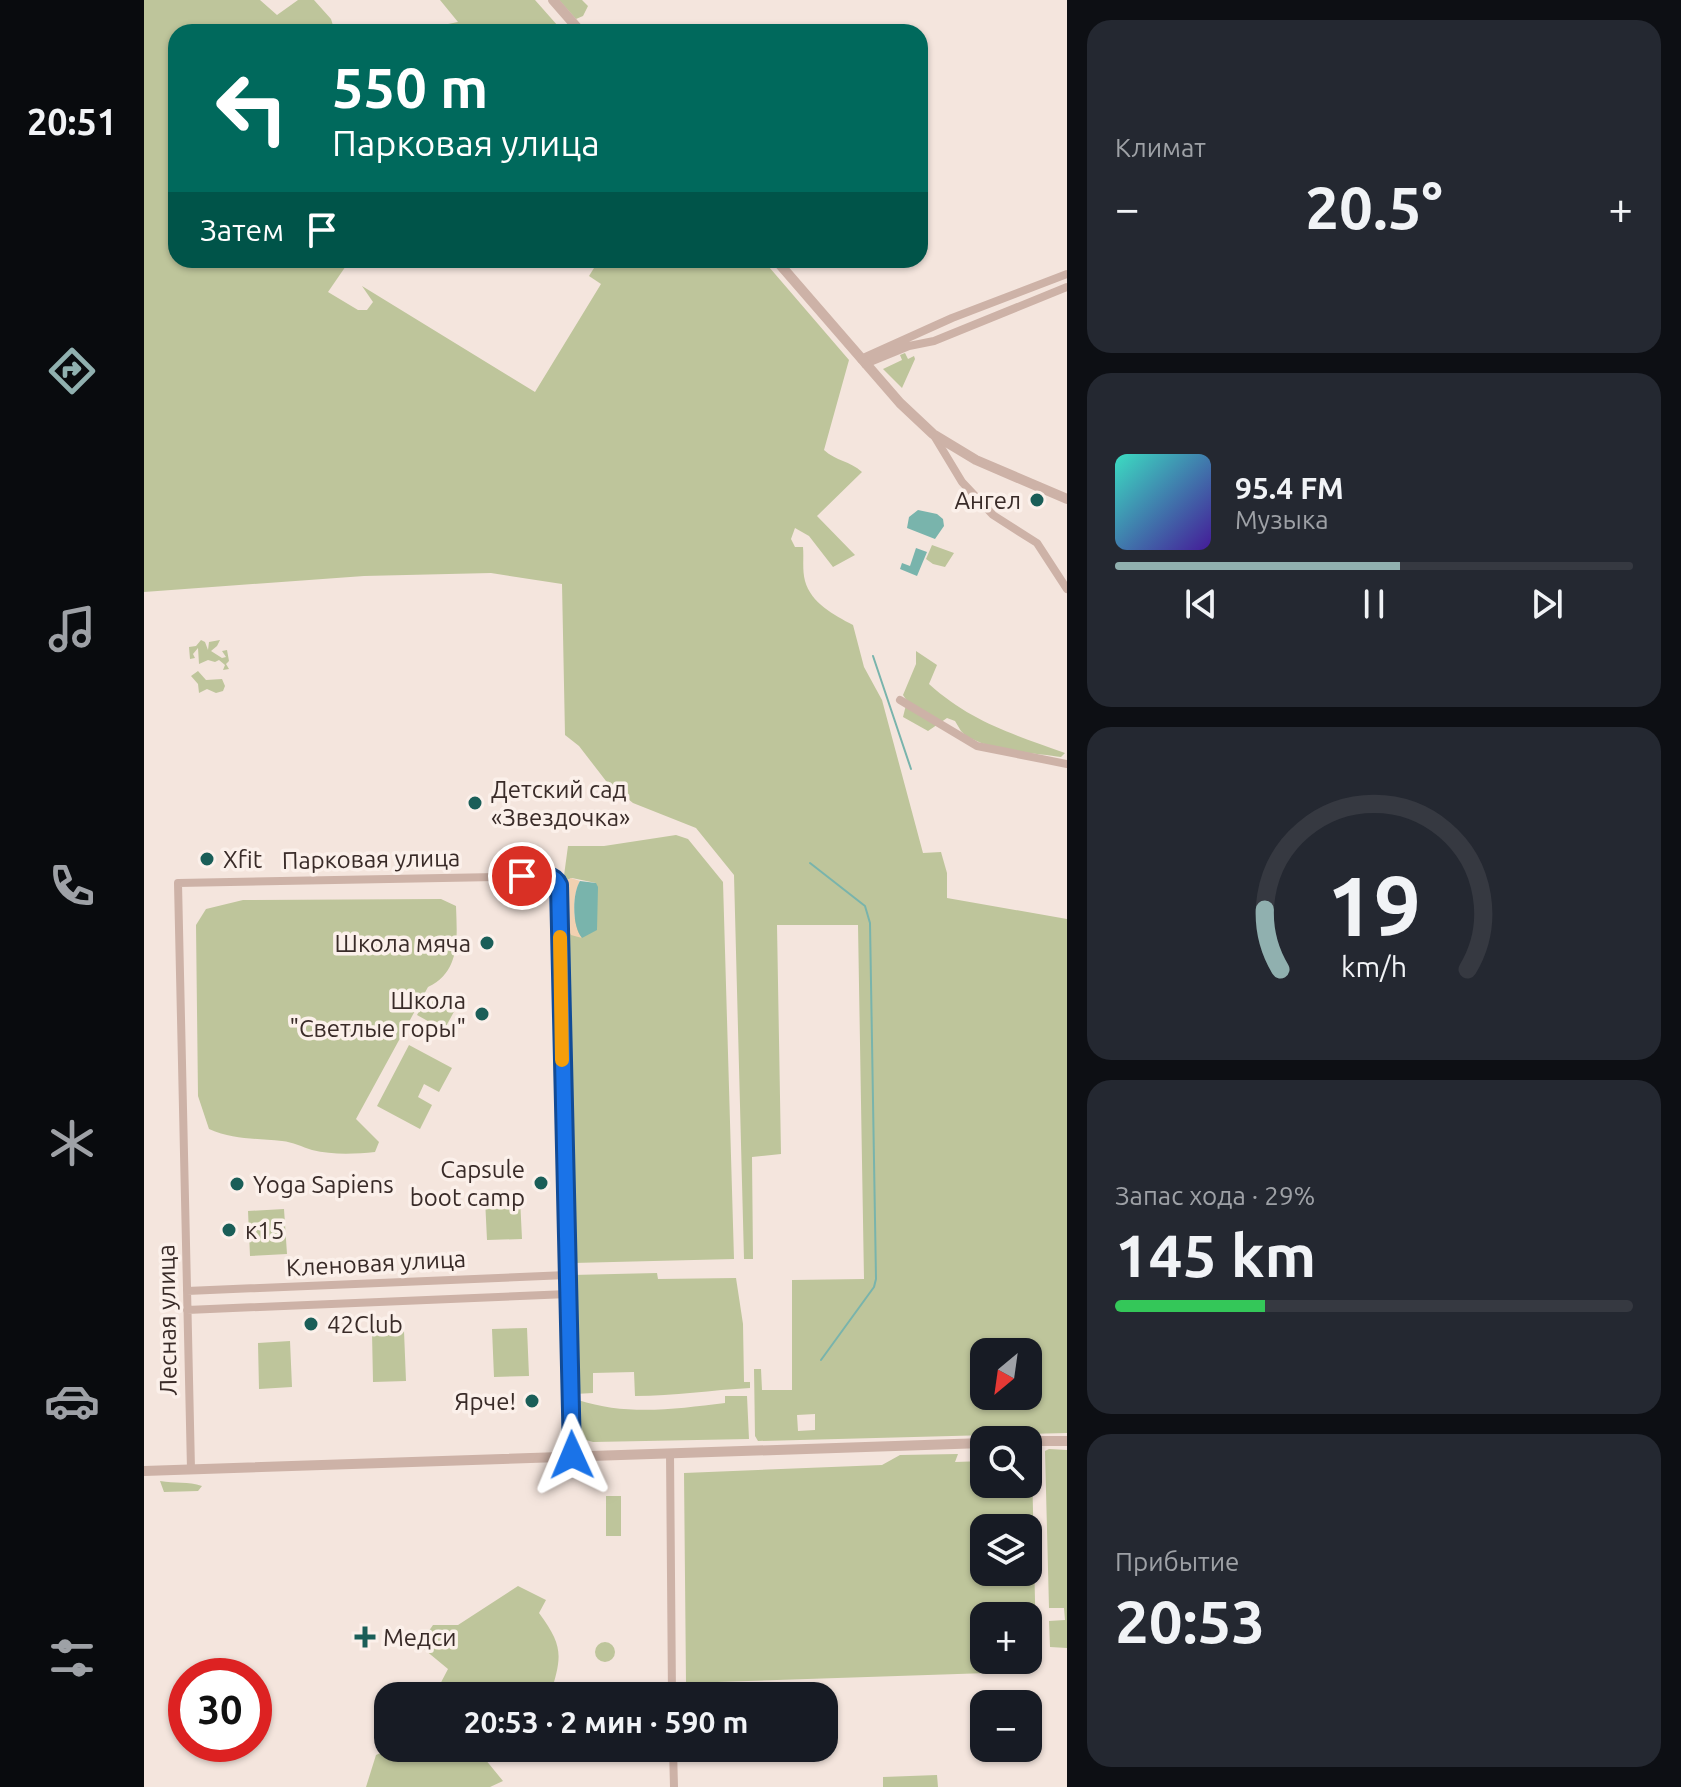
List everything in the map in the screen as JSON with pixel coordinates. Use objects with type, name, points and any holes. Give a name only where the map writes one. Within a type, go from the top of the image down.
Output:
[{"type":"street","points":[[553,0],[574,24]]},
{"type":"street","points":[[783,268],[863,361],[933,434],[962,482],[993,515],[1037,543],[1067,589]]},
{"type":"street","points":[[863,361],[952,318],[1067,274]]},
{"type":"street","points":[[863,361],[934,341],[1067,287]]},
{"type":"street","points":[[933,434],[976,460],[1067,499]]},
{"type":"street","points":[[900,700],[977,746],[1067,764]]},
{"type":"street","name":"Парковая улица","points":[[178,883],[550,876],[556,879],[559,885],[567,1275]]},
{"type":"street","name":"Лесная улица","points":[[178,883],[191,1469]]},
{"type":"street","points":[[567,1275],[572,1455]]},
{"type":"street","name":"Кленовая улица","points":[[187,1291],[567,1275]]},
{"type":"street","name":"Кленовая улица","points":[[187,1310],[568,1294]]},
{"type":"street","points":[[1042,1441],[1067,1441]]},
{"type":"street","points":[[144,1471],[970,1443]]},
{"type":"street","points":[[670,1453],[672,1682]]},
{"type":"street","points":[[673,1762],[674,1787]]},
{"type":"green space","points":[[144,0],[260,0],[277,15],[298,0],[314,0],[333,24],[168,24],[168,268],[344,268],[328,292],[358,310],[367,310],[373,302],[362,286],[535,392],[601,284],[589,276],[594,268],[770,268],[849,360],[824,450],[862,472],[817,516],[855,555],[833,567],[809,536],[795,528],[791,539],[795,547],[803,547],[804,577],[808,589],[818,602],[853,625],[864,667],[882,700],[923,853],[941,852],[947,873],[947,898],[1067,919],[1067,1433],[1042,1434],[1042,1426],[970,1426],[970,1436],[758,1441],[755,1436],[754,1369],[761,1369],[762,1390],[792,1390],[792,1280],[864,1279],[858,925],[777,925],[781,1154],[752,1157],[753,1259],[744,1259],[734,875],[696,828],[633,803],[606,781],[579,746],[565,735],[562,584],[491,573],[364,576],[144,592]],"holes":[[[815,1414],[815,1430],[798,1431],[797,1415]]]},
{"type":"green space","points":[[440,0],[535,0],[556,24],[448,24],[458,22]]},
{"type":"green space","points":[[559,0],[582,0],[588,6],[583,16],[576,19]]},
{"type":"green space","points":[[905,353],[908,359],[914,356],[915,359],[902,388],[883,369],[902,360],[900,355]]},
{"type":"green space","points":[[932,545],[954,553],[945,567],[926,559]]},
{"type":"green space","points":[[201,640],[208,650],[209,642],[220,640],[211,651],[222,658],[226,657],[222,651],[227,650],[229,661],[226,664],[229,669],[223,670],[225,665],[219,660],[199,664],[198,648],[193,654],[195,658],[190,659],[189,647],[196,646]]},
{"type":"green space","points":[[916,651],[937,665],[929,684],[961,708],[993,726],[1065,753],[1061,757],[994,747],[969,737],[955,721],[947,718],[928,731],[903,717],[907,701],[903,695],[916,664]]},
{"type":"green space","points":[[198,671],[206,680],[222,679],[225,686],[223,691],[216,693],[207,689],[199,693],[198,684],[191,676]]},
{"type":"green space","points":[[676,835],[688,839],[723,882],[734,1259],[573,1263],[563,883],[568,846],[604,846]],"holes":[[[572,878],[596,883],[568,929],[567,880]]]},
{"type":"green space","points":[[441,899],[456,906],[455,952],[446,972],[428,987],[356,1119],[379,1142],[375,1152],[327,1153],[286,1142],[236,1137],[209,1129],[198,1096],[196,925],[206,909],[243,900]]},
{"type":"green space","points":[[429,993],[456,1008],[444,1030],[417,1015]]},
{"type":"green space","points":[[409,1045],[452,1068],[439,1092],[424,1084],[418,1097],[432,1105],[420,1129],[377,1106]]},
{"type":"green space","points":[[520,1198],[522,1239],[487,1240],[485,1199]]},
{"type":"green space","points":[[284,1209],[287,1254],[250,1256],[248,1211]]},
{"type":"green space","points":[[657,1273],[658,1279],[736,1278],[743,1324],[744,1382],[750,1382],[750,1388],[635,1396],[634,1372],[593,1373],[593,1393],[575,1394],[572,1275]]},
{"type":"green space","points":[[527,1328],[529,1376],[494,1377],[492,1329]]},
{"type":"green space","points":[[404,1331],[406,1381],[373,1382],[372,1332]]},
{"type":"green space","points":[[290,1341],[292,1387],[259,1389],[258,1343]]},
{"type":"green space","points":[[725,1396],[747,1396],[749,1439],[593,1442],[579,1433],[578,1400],[615,1408],[651,1410],[725,1403]]},
{"type":"green space","points":[[1067,1450],[1067,1648],[1050,1647],[1049,1621],[1065,1620],[1064,1608],[1049,1608],[1045,1451]]},
{"type":"green space","points":[[958,1454],[955,1462],[970,1461],[970,1498],[1033,1498],[1033,1514],[970,1514],[970,1586],[1035,1586],[1035,1602],[970,1602],[970,1674],[686,1682],[684,1473],[882,1465],[900,1455]]},
{"type":"green space","points":[[160,1481],[202,1486],[198,1491],[164,1492]]},
{"type":"green space","points":[[606,1496],[621,1496],[621,1536],[606,1536]]},
{"type":"green space","points":[[518,1586],[546,1600],[539,1613],[557,1644],[554,1682],[441,1682],[448,1669],[419,1645],[433,1625],[458,1625]]},
{"type":"green space","points":[[601,1642],[609,1642],[615,1652],[609,1662],[601,1662],[595,1656],[595,1648]]},
{"type":"green space","points":[[374,1761],[487,1762],[503,1781],[490,1787],[366,1787]]},
{"type":"green space","points":[[937,1775],[938,1787],[883,1787],[883,1777]]},
{"type":"sand","points":[[567,880],[580,881],[574,910],[576,926],[582,938],[571,935],[568,929]]},
{"type":"water","points":[[918,510],[937,514],[943,519],[944,526],[935,539],[907,528],[909,517]]},
{"type":"water","points":[[916,548],[927,552],[917,576],[900,569],[902,563],[910,566]]},
{"type":"water","points":[[580,881],[596,883],[598,887],[597,930],[582,938],[576,926],[574,910]]},
{"type":"waterway","points":[[873,656],[911,769]]},
{"type":"waterway","points":[[810,863],[865,906],[870,923],[876,1279],[874,1287],[821,1360]]},
{"type":"slow traffic","points":[[560,937],[562,1060]]},
{"type":"place","name":"Ангел","points":[[1037,500]]},
{"type":"place","name":"Детский сад «Звездочка»","points":[[475,803]]},
{"type":"place","name":"Xfit","points":[[207,859]]},
{"type":"place","name":"Школа мяча","points":[[487,943]]},
{"type":"place","name":"Школа \"Светлые горы\"","points":[[482,1014]]},
{"type":"place","name":"Capsule boot camp","points":[[541,1183]]},
{"type":"place","name":"Yoga Sapiens","points":[[237,1184]]},
{"type":"place","name":"к15","points":[[229,1230]]},
{"type":"place","name":"42Club","points":[[311,1324]]},
{"type":"place","name":"Ярче!","points":[[532,1401]]},
{"type":"place","name":"Медси","points":[[365,1637]]},
{"type":"route","points":[[522,876],[550,876],[559,882],[572,1455]]}]
